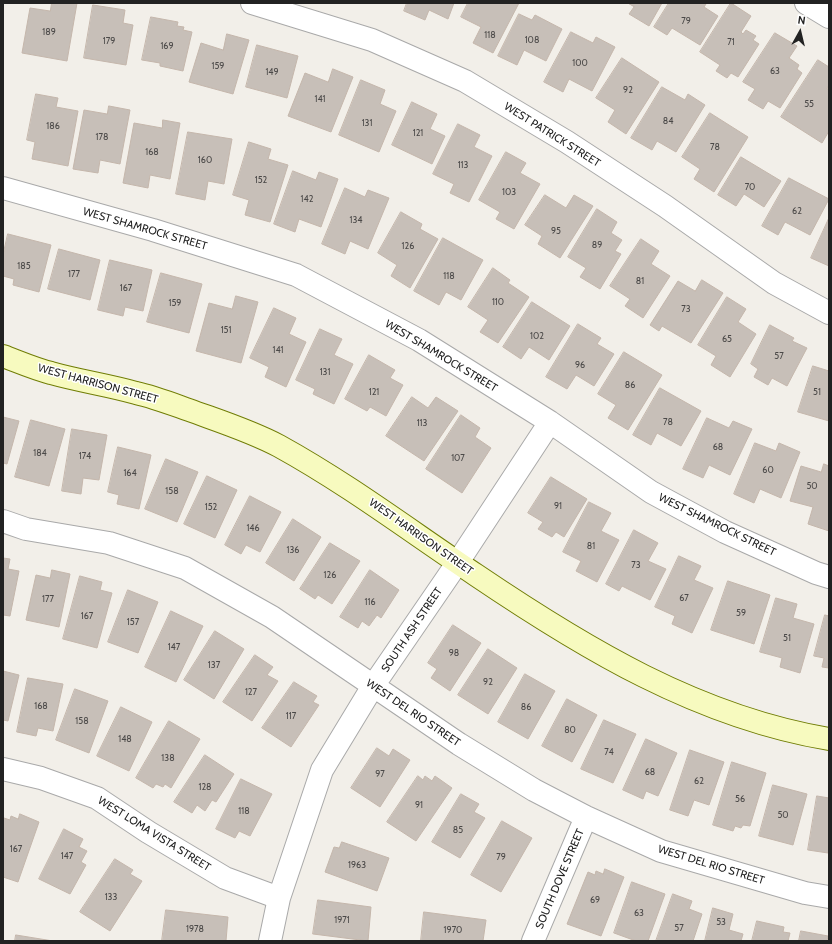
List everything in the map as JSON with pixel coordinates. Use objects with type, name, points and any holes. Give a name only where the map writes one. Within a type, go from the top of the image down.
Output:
[{"type":"street","name":"WEST PATRICK STREET","points":[[252,3],[372,40],[465,81],[566,142],[658,202],[774,283],[829,313]]},
{"type":"street","points":[[806,3],[829,17]]},
{"type":"street","name":"WEST SHAMROCK STREET","points":[[3,188],[153,230],[296,274],[419,340],[550,422],[651,492],[725,532],[816,573],[829,577]]},
{"type":"street","name":"WEST HARRISON STREET","points":[[3,356],[49,373],[138,393],[225,422],[277,445],[338,480],[540,617],[588,646],[656,683],[718,709],[761,724],[829,739]]},
{"type":"street","name":"SOUTH ASH STREET","points":[[270,941],[279,898],[322,770],[373,686],[458,562],[550,422]]},
{"type":"street","name":"WEST DEL RIO STREET","points":[[3,521],[26,529],[109,543],[185,568],[272,617],[459,744],[534,790],[586,817],[661,851],[805,893],[829,897]]},
{"type":"street","name":"WEST LOMA VISTA STREET","points":[[3,769],[41,778],[97,798],[148,832],[225,878],[279,898]]},
{"type":"street","name":"SOUTH DOVE STREET","points":[[533,941],[586,817]]},
{"type":"building","points":[[52,3],[77,3],[67,61],[22,53],[30,8],[50,11]]},
{"type":"building","points":[[407,3],[454,3],[448,19],[429,10],[425,20],[404,11]]},
{"type":"building","points":[[468,3],[519,3],[493,53],[473,43],[481,27],[461,17]]},
{"type":"building","points":[[628,3],[662,3],[649,26],[629,14],[634,7]]},
{"type":"building","points":[[669,3],[705,3],[706,4],[704,7],[718,16],[700,45],[672,28],[667,35],[654,27]]},
{"type":"building","points":[[731,3],[751,16],[741,32],[743,34],[746,30],[756,36],[753,40],[759,44],[738,77],[731,73],[727,78],[716,71],[720,65],[700,52]]},
{"type":"building","points":[[93,5],[125,10],[123,23],[133,25],[126,65],[84,58]]},
{"type":"building","points":[[519,14],[532,20],[535,15],[562,29],[546,61],[524,50],[517,65],[498,56]]},
{"type":"building","points":[[151,17],[178,22],[177,26],[184,27],[183,30],[192,32],[183,71],[160,66],[160,63],[142,60]]},
{"type":"building","points":[[571,32],[593,43],[596,37],[615,47],[592,91],[569,79],[563,92],[544,82]]},
{"type":"building","points":[[775,33],[797,46],[789,58],[799,65],[797,69],[802,73],[780,108],[768,101],[763,109],[748,100],[755,89],[743,82]]},
{"type":"building","points":[[227,34],[249,40],[233,94],[189,82],[201,43],[223,50]]},
{"type":"building","points":[[257,45],[298,56],[287,98],[246,87]]},
{"type":"building","points":[[622,58],[659,82],[626,134],[608,122],[615,110],[596,98]]},
{"type":"building","points":[[818,60],[829,67],[829,85],[827,89],[829,90],[829,131],[822,143],[781,117]]},
{"type":"building","points":[[333,69],[353,77],[331,132],[288,116],[305,73],[328,82]]},
{"type":"building","points":[[361,80],[385,90],[380,104],[396,111],[379,152],[339,135]]},
{"type":"building","points":[[662,87],[685,100],[688,94],[705,105],[676,152],[657,141],[652,150],[631,138]]},
{"type":"building","points":[[36,94],[58,98],[56,107],[78,111],[68,166],[32,159],[35,142],[27,140]]},
{"type":"building","points":[[412,102],[437,114],[430,129],[445,136],[432,164],[392,145]]},
{"type":"building","points":[[109,106],[130,110],[120,164],[100,160],[98,173],[73,169],[84,110],[107,114]]},
{"type":"building","points":[[710,113],[748,137],[714,192],[694,179],[700,169],[682,157]]},
{"type":"building","points":[[163,120],[180,123],[170,179],[150,175],[148,188],[123,183],[134,123],[162,128]]},
{"type":"building","points":[[458,124],[480,135],[474,147],[492,156],[469,202],[450,193],[454,184],[433,174]]},
{"type":"building","points":[[188,132],[232,139],[224,184],[208,181],[205,200],[176,194]]},
{"type":"building","points":[[249,142],[271,149],[268,159],[288,165],[270,222],[245,215],[249,200],[233,195]]},
{"type":"building","points":[[506,152],[526,163],[520,173],[540,184],[514,229],[496,219],[500,212],[479,200]]},
{"type":"building","points":[[741,157],[781,181],[764,207],[744,194],[736,206],[718,195]]},
{"type":"building","points":[[293,171],[316,180],[319,172],[338,179],[321,227],[299,219],[295,232],[274,224]]},
{"type":"building","points":[[789,178],[829,199],[810,235],[785,222],[778,235],[762,226]]},
{"type":"building","points":[[345,188],[365,197],[368,190],[389,198],[368,249],[350,241],[345,254],[322,244]]},
{"type":"building","points":[[545,195],[566,208],[574,195],[593,206],[560,258],[538,244],[542,236],[525,225]]},
{"type":"building","points":[[597,209],[617,222],[611,233],[622,240],[615,251],[621,254],[600,289],[580,277],[586,268],[568,257]]},
{"type":"building","points":[[401,212],[422,224],[420,229],[438,239],[410,288],[391,276],[397,265],[378,253]]},
{"type":"building","points":[[829,218],[829,266],[811,258]]},
{"type":"building","points":[[8,234],[51,245],[39,292],[13,285],[14,279],[3,276],[3,255]]},
{"type":"building","points":[[443,238],[483,260],[461,300],[446,292],[439,305],[414,291]]},
{"type":"building","points":[[641,239],[659,251],[651,264],[670,276],[643,318],[625,306],[630,299],[610,286]]},
{"type":"building","points":[[59,249],[100,260],[90,300],[48,289]]},
{"type":"building","points":[[110,260],[152,270],[143,311],[125,307],[123,316],[98,310]]},
{"type":"building","points":[[493,268],[510,280],[508,283],[529,297],[498,343],[480,332],[488,320],[468,307]]},
{"type":"building","points":[[161,273],[202,284],[189,333],[147,322]]},
{"type":"building","points":[[702,280],[723,293],[691,343],[662,326],[659,331],[650,325],[678,281],[695,291]]},
{"type":"building","points":[[236,296],[258,302],[241,363],[196,351],[209,303],[232,309]]},
{"type":"building","points":[[727,297],[746,309],[738,322],[756,334],[730,377],[711,365],[716,356],[698,345]]},
{"type":"building","points":[[532,302],[570,326],[549,360],[529,347],[521,359],[503,347]]},
{"type":"building","points":[[274,308],[296,318],[289,334],[306,342],[286,387],[265,377],[269,367],[250,358]]},
{"type":"building","points":[[578,324],[601,338],[597,344],[614,354],[594,386],[576,375],[567,389],[546,377]]},
{"type":"building","points":[[770,325],[794,338],[792,341],[807,348],[787,386],[772,378],[768,385],[754,377],[758,369],[751,364]]},
{"type":"building","points":[[320,329],[342,339],[334,355],[353,364],[334,404],[313,394],[315,389],[296,380]]},
{"type":"building","points":[[624,352],[662,375],[628,430],[608,418],[616,405],[598,394]]},
{"type":"building","points":[[369,355],[395,370],[390,378],[403,385],[386,416],[370,407],[367,411],[345,399]]},
{"type":"building","points":[[813,366],[829,371],[829,421],[798,412]]},
{"type":"building","points":[[660,388],[701,411],[681,446],[657,433],[651,445],[633,435]]},
{"type":"building","points":[[412,397],[428,408],[436,397],[458,411],[424,461],[386,436]]},
{"type":"building","points":[[461,415],[480,428],[475,437],[491,448],[462,493],[426,469]]},
{"type":"building","points":[[3,417],[19,421],[7,464],[3,463]]},
{"type":"building","points":[[707,418],[729,428],[733,421],[752,429],[730,475],[709,465],[703,478],[683,469]]},
{"type":"building","points":[[31,420],[65,429],[49,486],[15,477]]},
{"type":"building","points":[[72,429],[107,435],[99,480],[83,478],[81,494],[62,491]]},
{"type":"building","points":[[755,443],[776,451],[779,443],[800,452],[781,498],[760,489],[754,503],[734,494]]},
{"type":"building","points":[[118,447],[151,455],[139,509],[117,504],[119,495],[108,492]]},
{"type":"building","points":[[166,459],[198,472],[177,522],[145,509]]},
{"type":"building","points":[[824,464],[829,466],[829,531],[808,524],[813,507],[790,501],[801,466],[821,472]]},
{"type":"building","points":[[207,476],[237,490],[215,538],[184,524]]},
{"type":"building","points":[[551,477],[587,499],[564,537],[556,532],[552,537],[538,529],[543,522],[528,513]]},
{"type":"building","points":[[250,496],[281,512],[260,552],[246,545],[241,554],[225,545]]},
{"type":"building","points":[[589,502],[611,513],[601,531],[619,540],[597,582],[576,571],[581,561],[563,552]]},
{"type":"building","points":[[293,519],[321,537],[294,581],[266,563]]},
{"type":"building","points":[[634,530],[658,543],[648,561],[666,569],[650,600],[622,586],[619,591],[606,584]]},
{"type":"building","points":[[330,543],[360,561],[332,604],[318,595],[315,599],[300,589]]},
{"type":"building","points":[[679,556],[701,566],[694,580],[713,588],[692,633],[672,624],[675,616],[655,607]]},
{"type":"building","points":[[3,558],[10,559],[8,569],[19,571],[10,616],[3,615]]},
{"type":"building","points":[[52,570],[70,574],[59,627],[26,620],[36,575],[50,578]]},
{"type":"building","points":[[370,570],[399,590],[381,618],[377,615],[369,626],[362,621],[358,628],[340,617]]},
{"type":"building","points":[[80,576],[102,582],[100,590],[112,593],[97,648],[63,639]]},
{"type":"building","points":[[728,581],[770,595],[754,644],[711,630]]},
{"type":"building","points":[[128,590],[158,602],[138,653],[108,642]]},
{"type":"building","points":[[776,598],[797,604],[793,618],[814,624],[800,673],[780,667],[782,658],[760,652]]},
{"type":"building","points":[[171,611],[203,626],[176,682],[145,667]]},
{"type":"building","points":[[825,615],[829,616],[829,668],[822,667],[824,658],[814,656]]},
{"type":"building","points":[[453,625],[481,643],[450,691],[431,678],[437,669],[428,663]]},
{"type":"building","points":[[215,631],[244,649],[214,699],[184,680]]},
{"type":"building","points":[[488,649],[517,668],[488,714],[458,695]]},
{"type":"building","points":[[255,655],[273,667],[267,675],[278,681],[252,721],[223,702]]},
{"type":"building","points":[[3,671],[19,675],[8,721],[3,720]]},
{"type":"building","points":[[525,674],[555,691],[528,739],[498,722]]},
{"type":"building","points":[[28,678],[63,684],[53,731],[38,728],[36,736],[17,732]]},
{"type":"building","points":[[294,682],[317,696],[313,702],[319,705],[291,747],[262,728]]},
{"type":"building","points":[[75,689],[108,701],[89,753],[56,740]]},
{"type":"building","points":[[567,699],[597,715],[572,762],[542,746]]},
{"type":"building","points":[[121,707],[152,722],[129,771],[97,756]]},
{"type":"building","points":[[604,720],[636,734],[613,783],[581,769]]},
{"type":"building","points":[[169,721],[200,739],[171,788],[165,784],[163,787],[156,784],[153,788],[136,778]]},
{"type":"building","points":[[646,739],[677,753],[658,796],[646,791],[643,799],[623,790]]},
{"type":"building","points":[[377,748],[389,756],[393,749],[410,760],[380,807],[351,788]]},
{"type":"building","points":[[690,750],[724,762],[709,805],[694,800],[688,816],[670,810]]},
{"type":"building","points":[[205,755],[234,774],[216,802],[212,800],[205,811],[197,805],[192,813],[174,802]]},
{"type":"building","points":[[732,762],[766,773],[750,826],[743,825],[741,828],[735,826],[733,831],[713,825]]},
{"type":"building","points":[[418,776],[423,780],[425,776],[432,781],[435,776],[452,788],[416,841],[387,822]]},
{"type":"building","points":[[241,779],[272,794],[250,836],[239,831],[235,838],[216,829]]},
{"type":"building","points":[[773,785],[807,794],[793,845],[759,836]]},
{"type":"building","points":[[461,794],[479,804],[474,812],[485,818],[460,858],[432,842]]},
{"type":"building","points":[[817,796],[829,798],[828,853],[808,850]]},
{"type":"building","points":[[20,814],[39,822],[18,882],[3,877],[3,820],[4,818],[10,820],[11,816],[18,819]]},
{"type":"building","points":[[502,821],[532,838],[501,892],[471,875]]},
{"type":"building","points":[[64,829],[83,839],[79,847],[87,851],[81,862],[86,865],[70,894],[39,879]]},
{"type":"building","points":[[342,842],[389,858],[377,891],[325,872],[334,847],[339,848]]},
{"type":"building","points":[[115,859],[133,870],[130,874],[142,881],[110,931],[80,912]]},
{"type":"building","points":[[605,869],[624,877],[601,936],[567,924],[588,872],[595,875],[596,871],[603,874]]},
{"type":"building","points":[[632,882],[665,894],[648,941],[636,941],[614,933]]},
{"type":"building","points":[[673,894],[692,901],[689,909],[702,914],[693,941],[656,941]]},
{"type":"building","points":[[318,900],[371,907],[368,941],[313,934]]},
{"type":"building","points":[[713,908],[733,914],[729,930],[743,934],[741,941],[705,941]]},
{"type":"building","points":[[166,910],[228,917],[226,941],[162,941]]},
{"type":"building","points":[[424,912],[486,920],[483,941],[421,941]]},
{"type":"building","points":[[757,921],[784,927],[783,932],[790,933],[788,941],[752,941]]},
{"type":"building","points":[[801,931],[828,936],[827,941],[799,941]]},
{"type":"building","points":[[16,935],[53,941],[15,941]]}]
